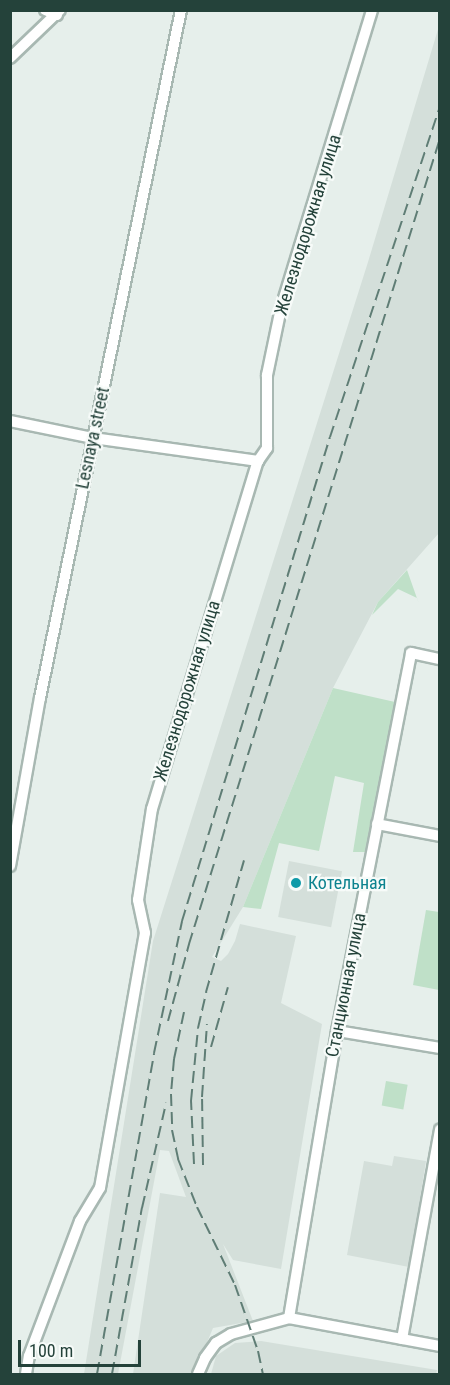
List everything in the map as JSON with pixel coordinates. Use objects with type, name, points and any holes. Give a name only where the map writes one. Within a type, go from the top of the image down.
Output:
[{"type":"street","points":[[45,10],[59,13]]},
{"type":"street","name":"Lesnaya street","points":[[10,866],[14,825],[181,10]]},
{"type":"street","name":"Железнодорожная улица","points":[[26,1374],[29,1356],[80,1221],[100,1188],[145,933],[138,900],[152,809],[258,461],[267,448],[267,375],[281,308],[372,10]]},
{"type":"street","points":[[10,58],[59,13]]},
{"type":"street","points":[[10,421],[93,438],[258,461]]},
{"type":"street","name":"Станционная улица","points":[[289,1318],[337,1031],[411,653],[440,659]]},
{"type":"street","points":[[377,824],[440,836]]},
{"type":"street","points":[[337,1031],[440,1048]]},
{"type":"street","points":[[402,1339],[440,1129]]},
{"type":"street","points":[[198,1374],[205,1358],[216,1343],[231,1334],[289,1318],[440,1346]]},
{"type":"shaded area","points":[[439,26],[439,533],[378,602],[333,688],[243,907],[212,957],[221,961],[228,954],[240,924],[296,936],[281,1003],[322,1024],[281,1269],[233,1260],[223,1244],[253,1321],[213,1328],[194,1374],[133,1374],[160,1193],[186,1197],[169,1151],[160,1150],[118,1374],[84,1374],[153,941],[368,262]]},
{"type":"shaded area","points":[[289,861],[342,871],[331,927],[278,917]]},
{"type":"shaded area","points":[[394,1156],[426,1161],[409,1267],[347,1255],[364,1161],[392,1166]]},
{"type":"shaded area","points":[[261,1341],[437,1370],[436,1374],[211,1374],[216,1356],[235,1343]]},
{"type":"green space","points":[[407,570],[417,598],[398,589],[372,615],[378,602]]},
{"type":"green space","points":[[333,688],[395,702],[365,852],[353,852],[364,783],[335,776],[319,851],[279,843],[261,909],[243,907]]},
{"type":"green space","points":[[426,910],[439,912],[439,990],[413,985]]},
{"type":"green space","points":[[386,1081],[408,1085],[403,1109],[382,1106]]},
{"type":"railway","points":[[97,1374],[154,1053],[182,921],[330,437],[440,107]]},
{"type":"railway","points":[[168,1021],[189,944],[440,138]]},
{"type":"railway","points":[[194,1164],[191,1101],[198,1028],[244,860]]},
{"type":"railway","points":[[211,1047],[228,987]]},
{"type":"railway","points":[[184,1012],[174,1059],[171,1094],[172,1130],[178,1159],[197,1207],[235,1285],[258,1351],[263,1374]]},
{"type":"railway","points":[[203,1165],[202,1097],[207,1024]]},
{"type":"railway","points":[[112,1374],[142,1208],[166,1103]]},
{"type":"place","name":"Котельная","points":[[296,883]]}]
